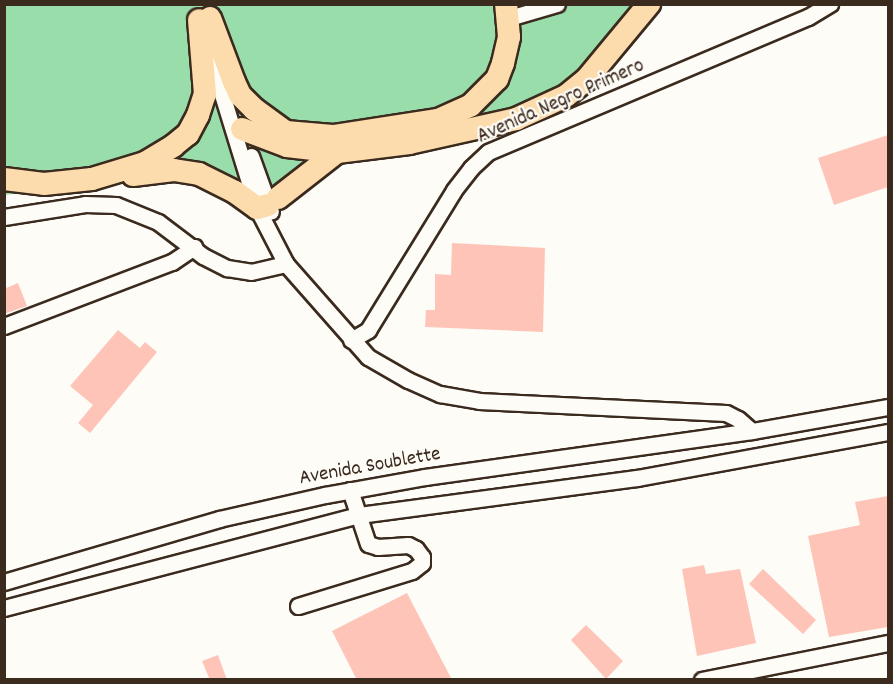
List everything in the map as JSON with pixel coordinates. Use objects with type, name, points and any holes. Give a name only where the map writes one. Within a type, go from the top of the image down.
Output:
[{"type":"highway","points":[[242,129],[287,146],[337,152],[409,143],[483,128],[540,110],[566,96],[586,80],[649,4]]},
{"type":"highway","points":[[205,19],[240,95],[254,109],[286,132],[333,136],[438,120],[471,105],[496,79],[500,71],[508,47],[508,11]]},
{"type":"highway","points":[[4,179],[44,184],[92,179],[145,163],[173,146],[188,134],[198,116],[205,94],[205,19]]},
{"type":"highway","points":[[4,195],[174,170],[212,179],[268,204],[337,152]]},
{"type":"street","points":[[508,11],[557,4]]},
{"type":"street","name":"Avenida Negro Primero","points":[[351,340],[368,330],[454,190],[471,168],[488,152],[808,17],[830,4]]},
{"type":"street","points":[[205,19],[268,204],[278,248],[286,264],[368,357],[408,380],[440,394],[479,401],[726,413],[738,419],[752,431]]},
{"type":"street","points":[[205,19],[268,204]]},
{"type":"street","points":[[4,217],[85,204],[116,205],[151,218],[215,264],[238,271],[266,270],[286,264]]},
{"type":"street","points":[[4,326],[172,262],[194,247]]},
{"type":"street","name":"Avenida Soublette","points":[[4,582],[219,519],[350,490],[752,431],[888,407]]},
{"type":"street","points":[[4,608],[359,515],[637,478],[888,432]]},
{"type":"street","points":[[298,606],[412,571],[422,563],[422,556],[408,545],[378,547],[369,544],[364,537],[350,490]]},
{"type":"street","points":[[702,680],[888,643]]},
{"type":"green space","points":[[5,5],[649,5],[566,96],[337,152],[278,198],[191,172],[5,195]]},
{"type":"building","points":[[888,135],[888,187],[834,205],[818,158]]},
{"type":"building","points":[[452,243],[545,248],[543,332],[425,327],[426,310],[435,310],[435,274],[451,275]]},
{"type":"building","points":[[18,283],[27,306],[4,314],[4,289]]},
{"type":"building","points":[[118,330],[140,348],[145,342],[157,352],[90,433],[78,423],[93,405],[70,386]]},
{"type":"building","points":[[888,496],[888,627],[829,637],[808,536],[860,525],[855,502]]},
{"type":"building","points":[[704,565],[706,574],[740,569],[756,643],[697,656],[682,569]]},
{"type":"building","points":[[763,569],[816,620],[803,634],[749,584]]},
{"type":"building","points":[[407,593],[452,680],[357,680],[332,631]]},
{"type":"building","points":[[586,625],[623,661],[606,679],[571,640]]},
{"type":"building","points":[[218,655],[227,680],[210,680],[202,661]]}]
